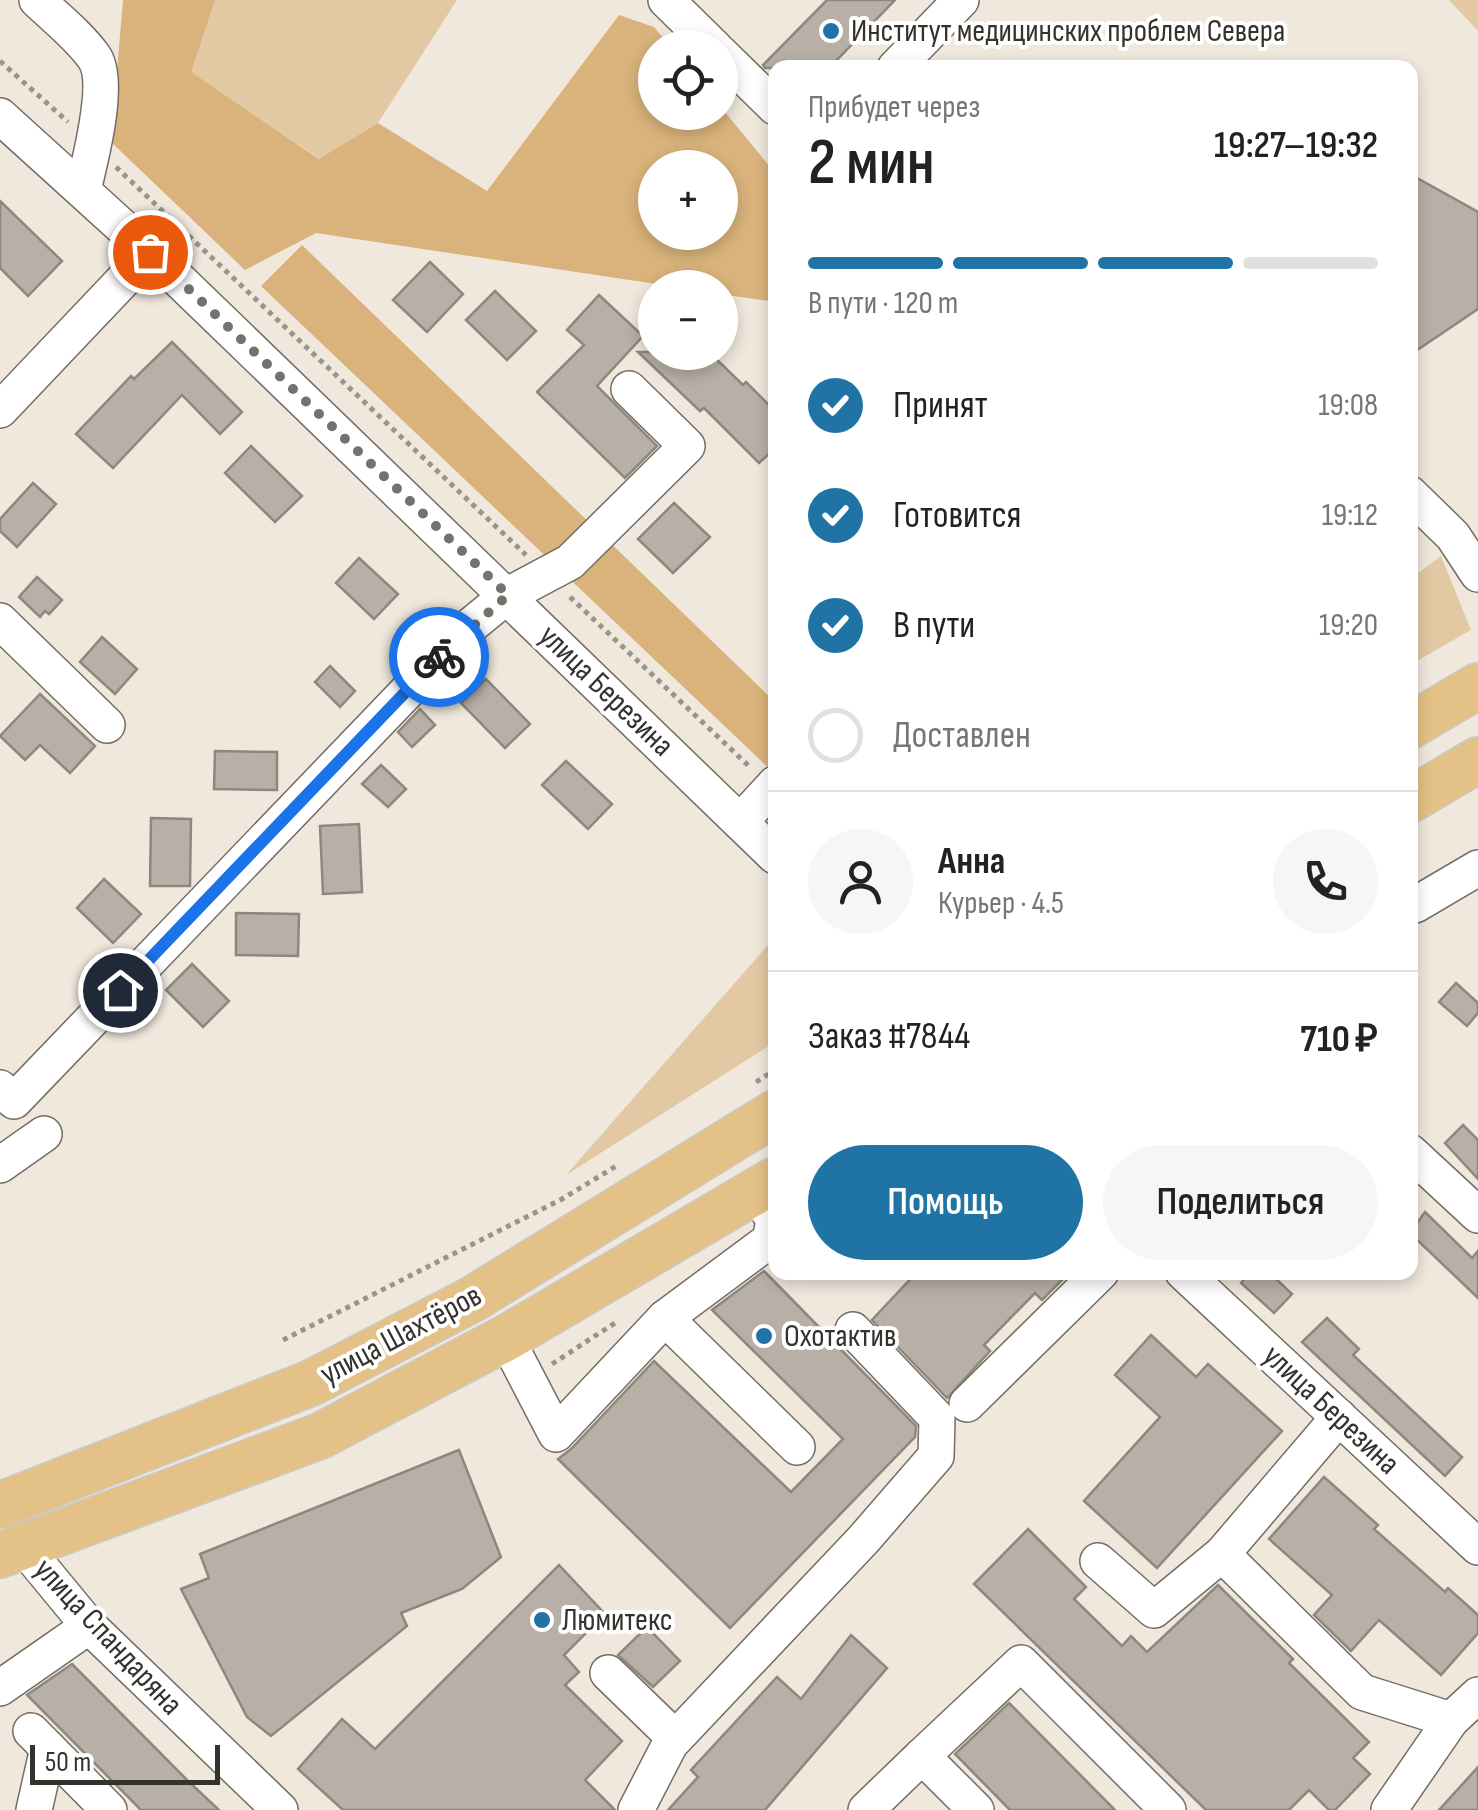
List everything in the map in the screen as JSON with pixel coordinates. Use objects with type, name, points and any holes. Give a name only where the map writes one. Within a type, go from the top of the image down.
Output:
[{"type":"main road","points":[[1418,721],[1478,686]]},
{"type":"main road","points":[[1418,795],[1478,760]]},
{"type":"main road","name":"улица Шахтёров","points":[[0,1505],[311,1384],[471,1300],[759,1102]]},
{"type":"main road","name":"улица Шахтёров","points":[[12,1551],[320,1436],[506,1338],[766,1185]]},
{"type":"street","points":[[38,0],[94,57],[100,70],[94,146],[84,190]]},
{"type":"street","points":[[666,0],[696,30]]},
{"type":"street","points":[[904,60],[962,0]]},
{"type":"street","points":[[738,71],[768,100]]},
{"type":"street","name":"улица Березина","points":[[0,116],[150,252],[768,849]]},
{"type":"street","points":[[0,410],[150,252]]},
{"type":"street","points":[[7,1094],[430,666],[508,595],[570,562],[687,446],[629,389]]},
{"type":"street","points":[[1418,502],[1454,536],[1478,574]]},
{"type":"street","points":[[0,621],[108,725]]},
{"type":"street","points":[[740,822],[768,792]]},
{"type":"street","points":[[1418,903],[1478,868]]},
{"type":"street","points":[[0,1164],[44,1134]]},
{"type":"street","points":[[1418,1159],[1478,1214]]},
{"type":"street","points":[[506,1338],[556,1434],[665,1318],[768,1241]]},
{"type":"street","points":[[968,1404],[1093,1280]]},
{"type":"street","name":"улица Березина","points":[[1192,1280],[1478,1547]]},
{"type":"street","points":[[665,1318],[797,1447]]},
{"type":"street","points":[[636,1810],[675,1738],[863,1540],[936,1456],[937,1418],[853,1330]]},
{"type":"street","points":[[1098,1561],[1154,1610],[1222,1554],[1339,1417]]},
{"type":"street","name":"улица Спандаряна","points":[[12,1551],[280,1810]]},
{"type":"street","points":[[1222,1554],[1362,1692],[1451,1720]]},
{"type":"street","points":[[0,1688],[88,1626]]},
{"type":"street","points":[[866,1810],[1021,1663],[1168,1810]]},
{"type":"street","points":[[608,1674],[675,1738]]},
{"type":"street","points":[[1388,1810],[1451,1720],[1478,1695]]},
{"type":"street","points":[[26,1802],[40,1739],[109,1810]]},
{"type":"street","points":[[922,1756],[976,1810]]},
{"type":"path","points":[[0,61],[768,780]]},
{"type":"path","points":[[283,1340],[562,1199],[627,1160]]},
{"type":"shaded area","points":[[123,0],[215,0],[191,72],[319,159],[378,123],[487,191],[619,15],[657,30],[638,30],[638,130],[738,128],[768,164],[768,301],[738,297],[738,270],[638,270],[638,281],[316,233],[245,270],[111,142]]},
{"type":"shaded area","points":[[215,0],[457,0],[378,123],[320,159],[190,72]]},
{"type":"shaded area","points":[[1449,0],[1478,0],[1478,31]]},
{"type":"shaded area","points":[[302,245],[768,695],[768,767],[261,286]]},
{"type":"shaded area","points":[[1441,556],[1471,630],[1418,660],[1418,573]]},
{"type":"shaded area","points":[[768,945],[768,1046],[566,1175]]},
{"type":"building","name":"Институт медицинских проблем Севера","points":[[827,0],[895,0],[837,60],[768,60],[768,68],[763,65]]},
{"type":"building","points":[[1418,178],[1478,212],[1478,309],[1418,350]]},
{"type":"building","points":[[0,201],[62,261],[28,296],[0,268]]},
{"type":"building","points":[[430,262],[463,294],[427,332],[393,300]]},
{"type":"building","points":[[495,291],[536,331],[507,360],[466,320]]},
{"type":"building","points":[[599,295],[638,331],[638,341],[597,386],[657,446],[625,478],[537,392],[584,345],[567,330]]},
{"type":"building","points":[[172,342],[242,412],[220,434],[182,395],[113,468],[76,434],[131,376],[134,379]]},
{"type":"building","points":[[657,370],[728,370],[743,385],[746,382],[768,404],[768,455],[759,463],[704,408],[700,411]]},
{"type":"building","points":[[251,446],[302,496],[275,522],[225,473]]},
{"type":"building","points":[[33,483],[56,504],[17,547],[0,531],[0,519]]},
{"type":"building","points":[[674,503],[710,537],[673,573],[638,539]]},
{"type":"building","points":[[359,558],[398,594],[374,619],[336,583]]},
{"type":"building","points":[[37,577],[62,600],[49,614],[45,611],[40,617],[19,597]]},
{"type":"building","points":[[102,637],[137,669],[115,694],[80,662]]},
{"type":"building","points":[[330,666],[355,691],[340,707],[315,682]]},
{"type":"building","points":[[486,679],[530,724],[505,748],[461,703]]},
{"type":"building","points":[[40,694],[95,746],[70,773],[40,745],[25,760],[0,736]]},
{"type":"building","points":[[420,709],[435,725],[412,747],[398,732]]},
{"type":"building","points":[[215,751],[277,752],[277,790],[214,789]]},
{"type":"building","points":[[566,761],[612,804],[588,829],[542,785]]},
{"type":"building","points":[[381,765],[406,789],[388,807],[362,784]]},
{"type":"building","points":[[151,818],[191,819],[190,886],[150,886]]},
{"type":"building","points":[[359,824],[362,892],[323,894],[320,826]]},
{"type":"building","points":[[104,879],[141,914],[113,943],[77,908]]},
{"type":"building","points":[[236,913],[299,914],[298,956],[236,955]]},
{"type":"building","points":[[192,964],[229,1001],[203,1027],[166,990]]},
{"type":"building","points":[[1456,983],[1478,1003],[1478,1013],[1467,1026],[1439,1002]]},
{"type":"building","points":[[1463,1125],[1478,1140],[1478,1179],[1445,1143]]},
{"type":"building","points":[[1425,1212],[1472,1258],[1478,1251],[1478,1298],[1418,1241],[1418,1222]]},
{"type":"building","points":[[764,1271],[768,1280],[773,1280],[916,1426],[915,1437],[730,1628],[558,1459],[654,1361],[791,1492],[843,1439],[712,1310]]},
{"type":"building","points":[[910,1280],[1062,1280],[1042,1300],[1035,1293],[984,1345],[990,1351],[947,1398],[872,1320]]},
{"type":"building","points":[[1277,1280],[1292,1294],[1274,1313],[1241,1283]]},
{"type":"building","points":[[1327,1318],[1359,1349],[1353,1355],[1462,1457],[1445,1476],[1302,1342]]},
{"type":"building","points":[[1151,1335],[1196,1377],[1208,1364],[1282,1431],[1157,1568],[1084,1501],[1160,1417],[1115,1375]]},
{"type":"building","points":[[459,1450],[501,1557],[462,1589],[401,1613],[407,1626],[271,1736],[247,1717],[181,1589],[209,1578],[200,1554]]},
{"type":"building","points":[[1324,1477],[1378,1525],[1374,1529],[1445,1592],[1448,1588],[1478,1615],[1478,1633],[1441,1675],[1379,1620],[1351,1651],[1314,1615],[1332,1595],[1269,1539]]},
{"type":"building","points":[[1028,1529],[1086,1587],[1074,1599],[1122,1646],[1131,1636],[1147,1652],[1218,1585],[1369,1742],[1353,1758],[1370,1774],[1335,1810],[1329,1810],[1309,1790],[1289,1810],[1206,1810],[974,1584]]},
{"type":"building","points":[[559,1565],[605,1614],[564,1655],[579,1672],[565,1685],[622,1741],[585,1780],[615,1810],[343,1810],[298,1769],[342,1719],[375,1749]]},
{"type":"building","points":[[647,1627],[680,1661],[653,1687],[618,1655]]},
{"type":"building","points":[[851,1635],[887,1668],[765,1810],[668,1810],[698,1777],[691,1770],[777,1677],[801,1699]]},
{"type":"building","points":[[72,1664],[219,1810],[141,1810],[27,1695]]},
{"type":"building","points":[[1009,1703],[1115,1810],[1010,1810],[955,1754]]},
{"type":"building","points":[[1478,1767],[1478,1810],[1439,1810]]},
{"type":"way so far","points":[[150,252],[508,595],[439,657]]},
{"type":"place","name":"Институт медицинских проблем Севера","points":[[831,31]]},
{"type":"place","name":"Охотактив","points":[[764,1336]]},
{"type":"place","name":"Люмитекс","points":[[542,1620]]},
{"type":"route","points":[[120,990],[439,657]]}]
